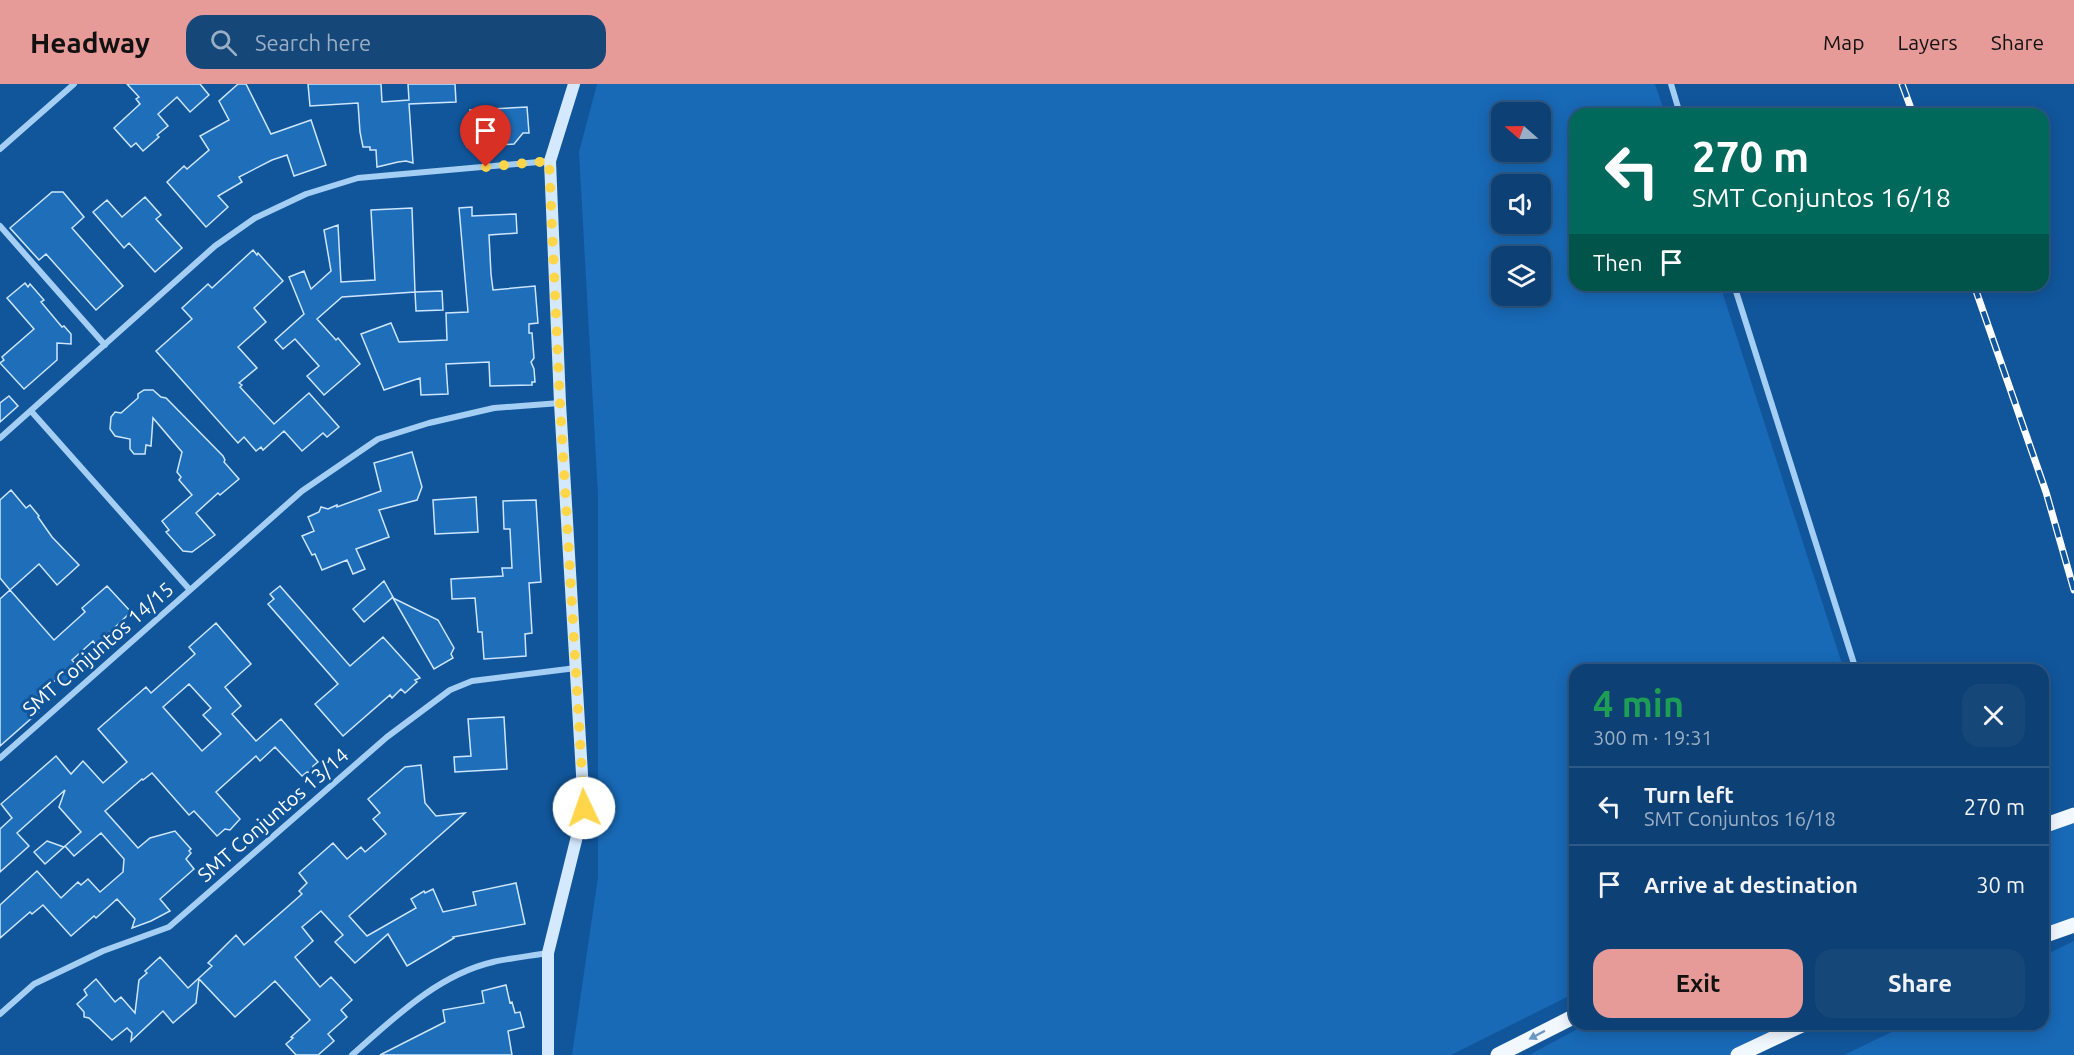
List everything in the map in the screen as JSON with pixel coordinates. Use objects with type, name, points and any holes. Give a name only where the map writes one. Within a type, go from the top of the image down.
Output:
[{"type":"main road","points":[[2049,824],[2074,815]]},
{"type":"main road","points":[[2049,934],[2074,925]]},
{"type":"main road","points":[[1498,1055],[1569,1019]]},
{"type":"main road","points":[[1738,1055],[1791,1030]]},
{"type":"street","points":[[0,149],[74,84]]},
{"type":"street","points":[[548,1055],[548,953],[584,808],[560,403],[549,161],[574,84]]},
{"type":"street","points":[[1671,84],[1678,108]]},
{"type":"street","points":[[0,438],[215,246],[255,218],[306,194],[358,178],[549,161]]},
{"type":"street","points":[[0,226],[105,345]]},
{"type":"street","points":[[1736,291],[1854,664]]},
{"type":"street","name":"SMT Conjuntos 14/15","points":[[0,758],[302,491],[378,439],[429,423],[494,408],[560,403]]},
{"type":"street","points":[[31,411],[190,590]]},
{"type":"street","name":"SMT Conjuntos 13/14","points":[[0,1014],[34,984],[103,951],[169,927],[387,737],[450,690],[472,681],[576,668]]},
{"type":"street","points":[[352,1055],[446,980],[493,962],[548,953]]},
{"type":"shaded area","points":[[597,84],[1655,84],[1663,108],[1569,108],[1569,291],[1722,291],[1842,664],[1569,664],[1569,996],[1451,1055],[572,1055],[598,877],[598,495],[579,152]]},
{"type":"shaded area","points":[[2074,815],[2074,930],[2049,938],[2049,824]]},
{"type":"shaded area","points":[[2074,941],[2074,1055],[1844,1055],[1896,1030],[2049,1030],[2049,953]]},
{"type":"shaded area","points":[[1576,1030],[1796,1030],[1734,1055],[1529,1055]]},
{"type":"building","points":[[127,84],[200,84],[209,95],[190,112],[177,97],[158,114],[168,126],[143,151],[136,143],[131,147],[114,128],[140,104],[136,99],[139,97]]},
{"type":"building","points":[[238,84],[246,84],[271,134],[311,120],[326,165],[294,176],[287,155],[239,177],[242,182],[218,196],[228,207],[206,227],[167,182],[184,166],[187,169],[209,150],[200,136],[229,120],[219,101]]},
{"type":"building","points":[[308,84],[381,84],[382,102],[409,100],[408,84],[455,84],[456,102],[409,104],[413,163],[406,161],[377,167],[376,150],[363,147],[358,103],[310,106]]},
{"type":"building","points":[[527,107],[529,133],[523,133],[514,144],[467,147],[466,131],[471,131],[470,110]]},
{"type":"building","points":[[52,192],[63,192],[84,217],[72,228],[123,286],[96,310],[46,254],[39,260],[10,228]]},
{"type":"building","points":[[145,197],[161,215],[156,219],[182,248],[155,272],[129,243],[124,248],[93,212],[107,200],[122,217]]},
{"type":"building","points":[[472,207],[472,216],[516,214],[517,233],[489,235],[491,274],[493,290],[535,286],[538,323],[529,324],[529,333],[532,333],[534,358],[531,362],[535,382],[532,382],[532,385],[490,386],[489,362],[446,364],[448,394],[421,395],[420,378],[384,390],[361,334],[391,323],[399,342],[447,340],[446,313],[468,312],[459,208]]},
{"type":"building","points":[[412,208],[415,292],[342,297],[317,319],[336,340],[338,338],[360,364],[324,395],[307,376],[319,366],[295,339],[283,349],[275,340],[304,314],[289,277],[304,271],[311,289],[331,271],[324,230],[338,225],[341,282],[375,280],[371,210]]},
{"type":"building","points":[[253,250],[283,281],[254,308],[266,322],[238,347],[257,368],[239,383],[242,385],[240,387],[274,424],[309,393],[339,427],[327,437],[323,433],[302,451],[284,431],[263,450],[261,447],[256,451],[244,437],[238,443],[156,351],[192,319],[182,308],[208,284],[212,288]]},
{"type":"building","points":[[25,283],[28,287],[30,284],[44,300],[41,302],[71,334],[71,344],[57,343],[57,360],[24,389],[0,363],[4,360],[2,357],[34,329],[7,298]]},
{"type":"building","points":[[442,291],[443,310],[416,311],[415,292]]},
{"type":"building","points":[[144,390],[153,390],[166,398],[223,456],[224,462],[239,479],[220,495],[218,493],[196,513],[215,535],[192,552],[183,551],[166,532],[169,530],[162,521],[192,495],[179,480],[181,477],[177,472],[182,452],[153,418],[151,446],[146,445],[145,454],[134,454],[130,449],[130,439],[115,436],[110,429],[111,417],[115,412],[121,413]]},
{"type":"building","points":[[9,396],[18,406],[0,422],[0,403]]},
{"type":"building","points":[[412,452],[422,487],[417,500],[379,510],[389,537],[356,549],[365,569],[353,574],[347,560],[322,570],[315,554],[312,555],[302,536],[314,531],[308,517],[319,512],[321,507],[328,509],[337,505],[337,507],[381,491],[374,463]]},
{"type":"building","points":[[11,490],[26,508],[30,505],[52,537],[79,565],[57,585],[39,564],[10,590],[0,578],[0,500]]},
{"type":"building","points":[[476,497],[478,532],[435,534],[433,500]]},
{"type":"building","points":[[536,500],[541,582],[529,583],[532,633],[525,634],[526,656],[484,659],[482,632],[478,632],[475,598],[452,599],[451,579],[503,576],[502,568],[512,568],[510,529],[504,529],[503,501]]},
{"type":"building","points":[[384,581],[393,597],[364,622],[353,609]]},
{"type":"building","points":[[107,586],[131,612],[96,645],[93,641],[72,660],[82,671],[66,685],[59,677],[32,701],[42,709],[0,746],[0,599],[10,590],[54,640],[85,612],[82,608]]},
{"type":"building","points":[[280,586],[350,666],[383,637],[420,678],[415,680],[417,682],[405,693],[401,689],[392,698],[390,695],[343,736],[315,704],[338,684],[268,604],[274,599],[270,594]]},
{"type":"building","points":[[393,598],[438,620],[454,648],[451,654],[453,658],[434,669]]},
{"type":"building","points":[[216,623],[251,664],[225,687],[241,706],[232,714],[256,741],[281,719],[318,762],[313,766],[313,773],[307,772],[302,776],[275,747],[260,761],[256,756],[216,792],[240,819],[230,830],[225,829],[217,836],[194,811],[189,815],[152,773],[105,811],[138,848],[150,838],[175,831],[191,849],[186,859],[194,869],[160,899],[170,911],[132,928],[135,919],[117,899],[71,936],[43,905],[32,914],[30,912],[0,938],[0,905],[37,871],[61,898],[78,882],[81,885],[88,879],[100,892],[123,872],[124,859],[101,833],[74,856],[65,846],[81,832],[59,807],[65,790],[17,833],[29,846],[0,872],[0,829],[12,818],[1,804],[56,756],[71,774],[83,761],[103,783],[127,762],[98,729],[146,687],[151,693],[195,654],[189,647]],"holes":[[[189,684],[211,708],[203,715],[221,734],[202,751],[163,707]]]},
{"type":"building","points":[[504,717],[507,769],[455,772],[454,757],[471,756],[468,719]]},
{"type":"building","points":[[421,765],[425,803],[436,816],[465,813],[349,916],[367,936],[416,908],[411,899],[424,891],[425,893],[433,889],[443,912],[476,905],[473,892],[516,883],[525,924],[453,937],[407,966],[388,934],[355,963],[335,942],[343,935],[321,911],[302,927],[313,941],[295,957],[320,987],[331,977],[352,1000],[341,1010],[347,1017],[328,1034],[334,1041],[318,1055],[296,1055],[286,1044],[310,1020],[275,981],[235,1017],[199,979],[196,1003],[173,1023],[163,1011],[131,1041],[132,1033],[127,1028],[112,1040],[89,1018],[84,1017],[84,1012],[77,1004],[87,995],[84,990],[96,979],[115,1002],[121,997],[135,1013],[139,980],[160,957],[188,988],[212,966],[208,963],[236,935],[244,945],[302,894],[299,891],[307,883],[299,873],[333,843],[347,859],[361,847],[365,852],[386,834],[373,819],[380,813],[368,799],[405,767]]},
{"type":"building","points":[[47,841],[64,847],[45,864],[34,852]]},
{"type":"building","points":[[506,985],[510,1003],[512,1002],[515,1013],[520,1012],[524,1027],[508,1031],[512,1055],[380,1055],[445,1022],[443,1010],[484,1003],[482,991]]},
{"type":"railway","points":[[1902,84],[1911,108]]},
{"type":"railway","points":[[1976,291],[2046,492],[2074,590]]},
{"type":"route","points":[[486,167],[549,161],[560,403],[584,808]]}]
